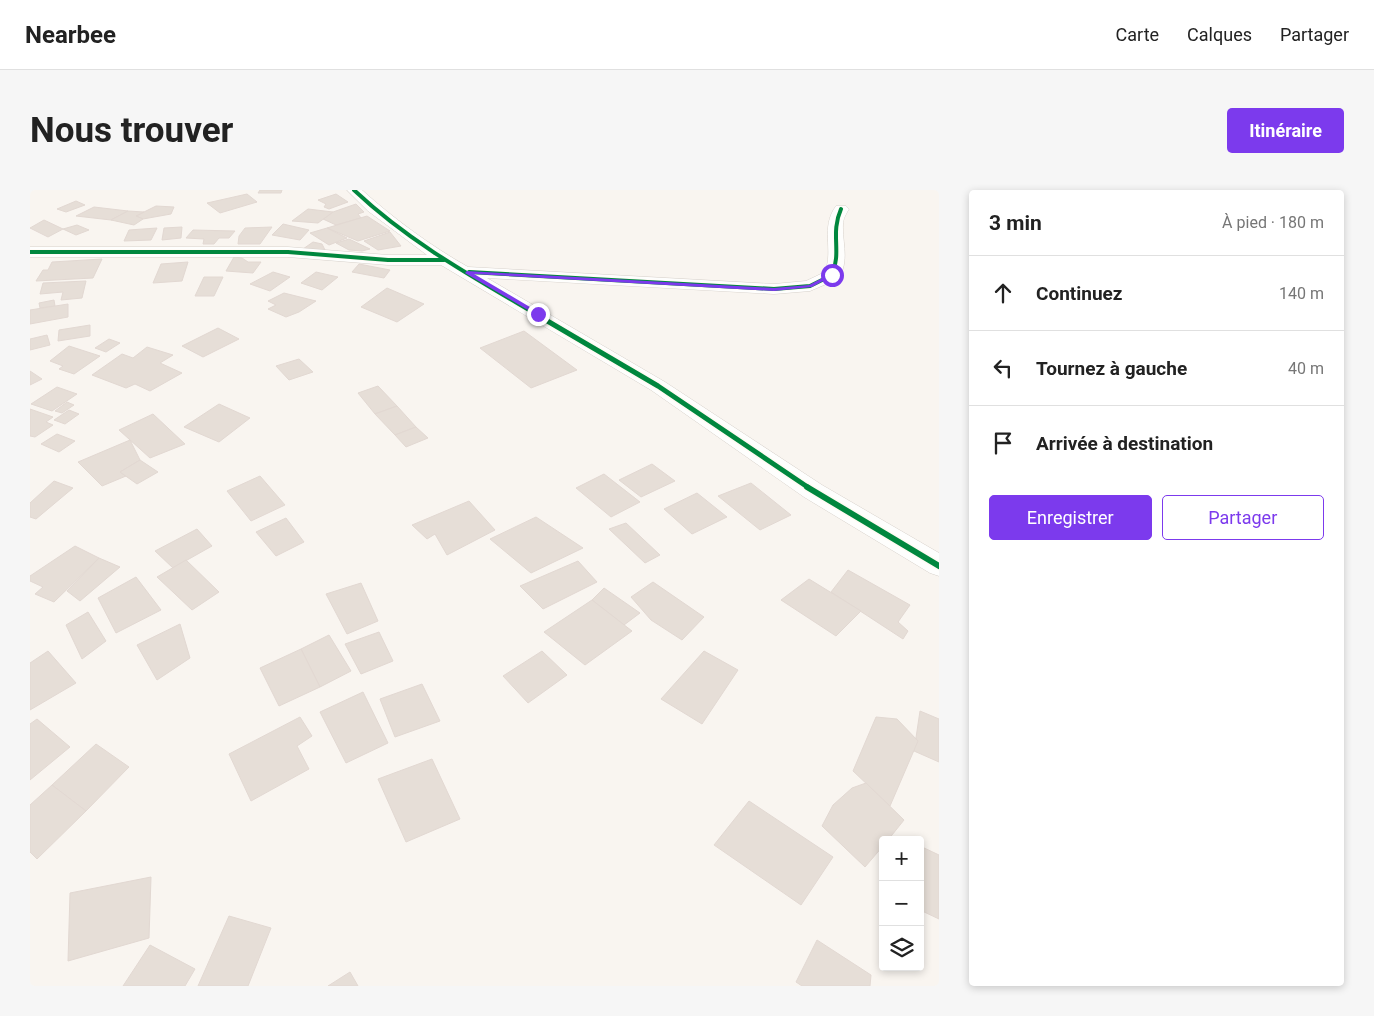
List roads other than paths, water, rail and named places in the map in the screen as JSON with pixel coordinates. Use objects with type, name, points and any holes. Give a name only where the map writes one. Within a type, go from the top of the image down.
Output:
[{"type":"street","points":[[354,190],[379,214],[444,260],[658,386],[813,491],[939,566]]},
{"type":"street","points":[[467,272],[774,289],[810,286],[832,275],[837,263],[835,222],[841,209]]},
{"type":"street","points":[[30,252],[288,252],[388,260],[444,260]]}]
